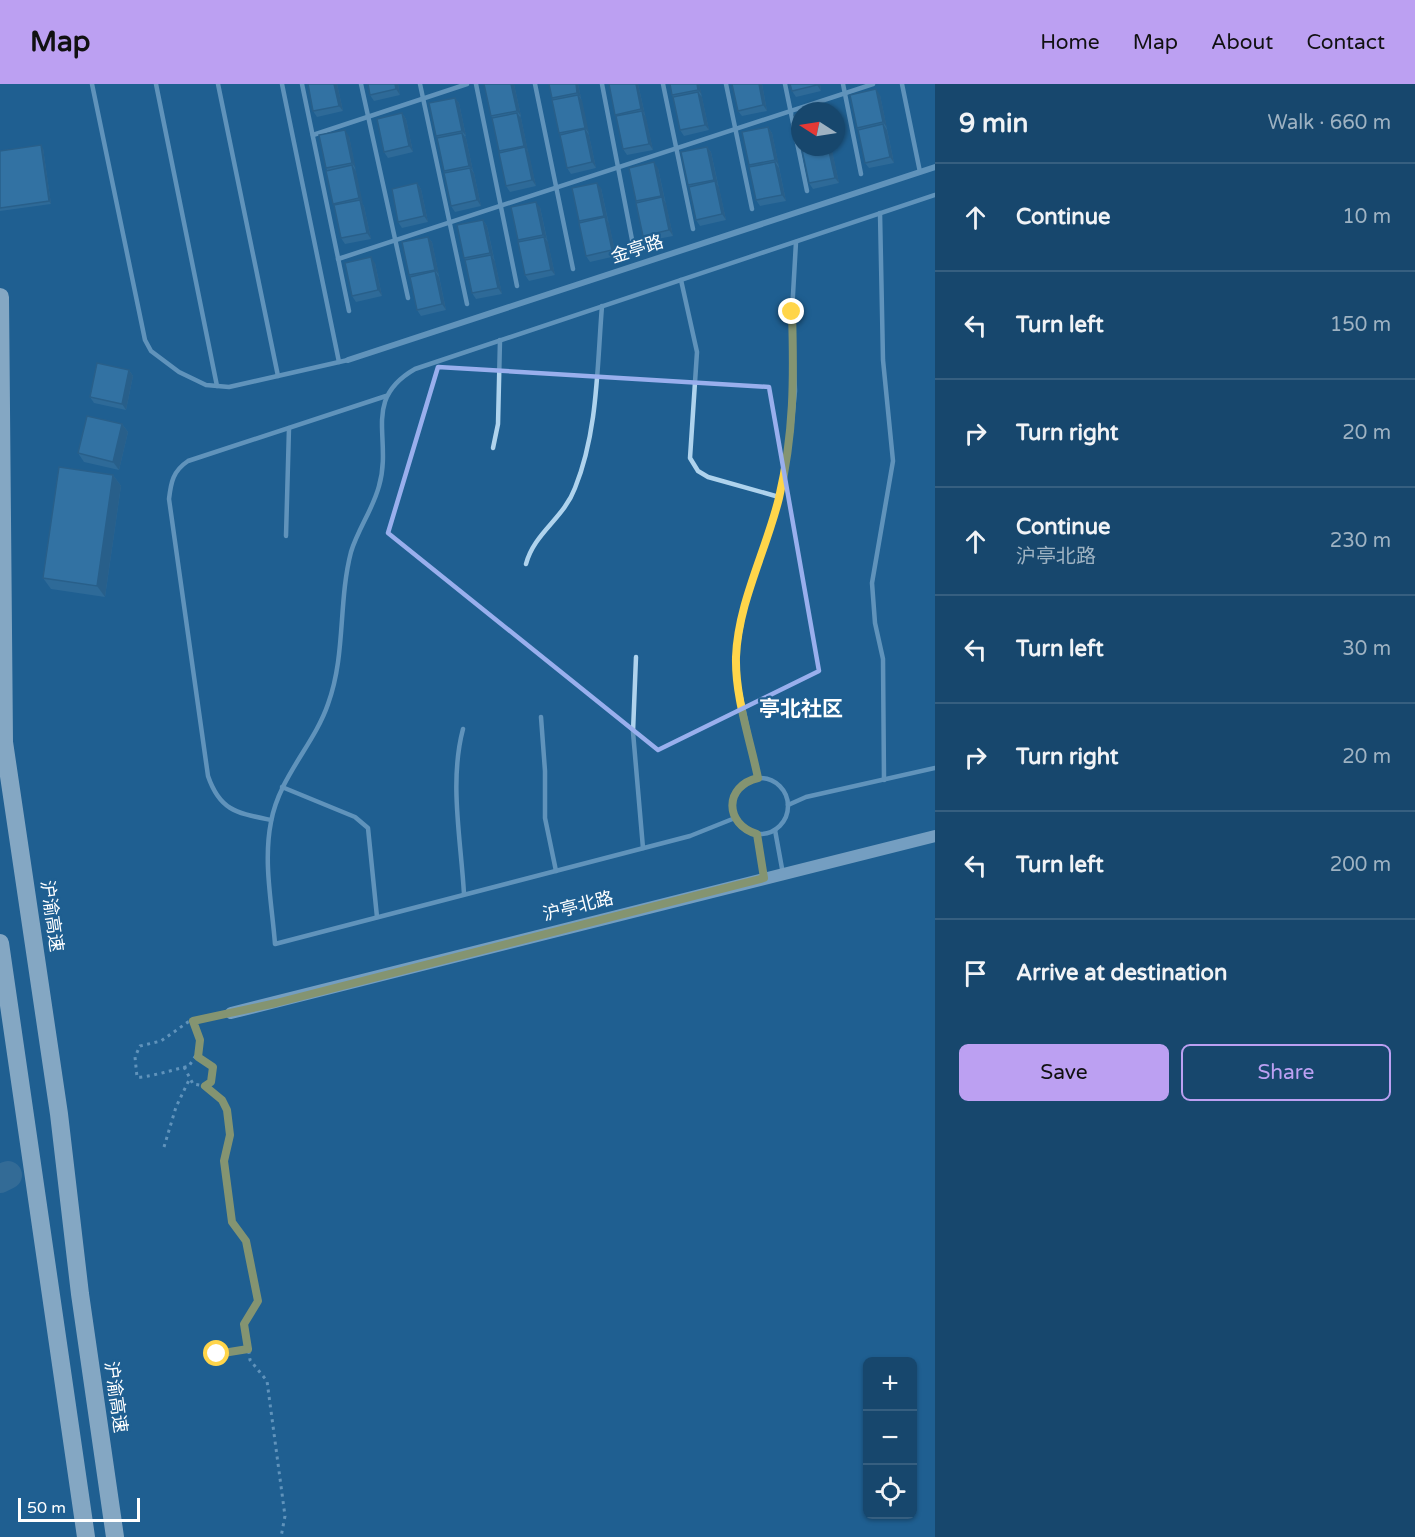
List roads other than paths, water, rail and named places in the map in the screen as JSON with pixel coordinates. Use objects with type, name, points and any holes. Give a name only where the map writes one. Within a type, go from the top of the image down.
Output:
[{"type":"highway","name":"沪渝高速","points":[[0,297],[4,742],[59,1114],[115,1537]]},
{"type":"highway","points":[[0,943],[86,1537]]},
{"type":"highway","points":[[69,1191],[120,1537]]},
{"type":"street","name":"金亭路","points":[[348,360],[935,167]]},
{"type":"street","name":"沪亭北路","points":[[231,1013],[935,836]]},
{"type":"lane","points":[[92,84],[145,340],[151,351],[179,372],[206,385],[229,387],[348,360]]},
{"type":"lane","points":[[156,84],[217,386]]},
{"type":"lane","points":[[218,84],[278,376]]},
{"type":"lane","points":[[282,84],[339,362]]},
{"type":"lane","points":[[302,84],[349,311]]},
{"type":"lane","points":[[361,84],[408,298]]},
{"type":"lane","points":[[420,84],[466,304]]},
{"type":"lane","points":[[313,135],[467,84]]},
{"type":"lane","points":[[476,84],[517,286]]},
{"type":"lane","points":[[535,84],[573,269]]},
{"type":"lane","points":[[602,84],[634,250]]},
{"type":"lane","points":[[663,84],[693,230]]},
{"type":"lane","points":[[726,84],[752,209]]},
{"type":"lane","points":[[338,259],[791,111],[785,84]]},
{"type":"lane","points":[[843,84],[861,174]]},
{"type":"lane","points":[[818,102],[873,84]]},
{"type":"lane","points":[[902,84],[920,172]]},
{"type":"lane","points":[[800,156],[807,191]]},
{"type":"lane","points":[[735,818],[690,836],[275,944],[267,851],[271,820],[282,787],[327,708],[333,690],[339,663],[351,554],[380,484],[381,417],[386,396],[398,378],[415,369],[500,340],[935,195]]},
{"type":"lane","points":[[880,213],[882,360],[893,461],[872,583],[875,623],[883,659],[884,780]]},
{"type":"lane","points":[[758,778],[737,679],[736,656],[744,609],[779,497],[791,432],[795,391],[792,312],[796,242]]},
{"type":"lane","points":[[681,280],[697,352],[690,458],[698,471],[708,477],[779,497]]},
{"type":"lane","points":[[526,564],[536,539],[556,518],[574,490],[587,453],[594,411],[602,306]]},
{"type":"lane","points":[[494,448],[498,424],[500,340]]},
{"type":"lane","points":[[271,820],[241,813],[224,805],[214,793],[208,776],[169,499],[171,483],[177,468],[188,461],[386,396]]},
{"type":"lane","points":[[286,536],[289,428]]},
{"type":"lane","points":[[636,657],[633,732],[643,848]]},
{"type":"lane","points":[[541,717],[545,771],[544,818],[556,870]]},
{"type":"lane","points":[[463,729],[457,752],[456,777],[464,894]]},
{"type":"lane","points":[[788,805],[806,797],[935,768]]},
{"type":"lane","points":[[758,778],[766,779],[782,788],[788,805],[782,823],[775,830],[757,834],[740,826],[732,809],[736,792],[742,785],[758,778]]},
{"type":"lane","points":[[282,787],[355,817],[368,828],[377,917]]},
{"type":"lane","points":[[775,830],[783,874]]},
{"type":"lane","points":[[757,834],[764,878]]},
{"type":"waterway","points":[[0,1179],[8,1175]]},
{"type":"district","name":"亭北社区","points":[[801,709]]}]
